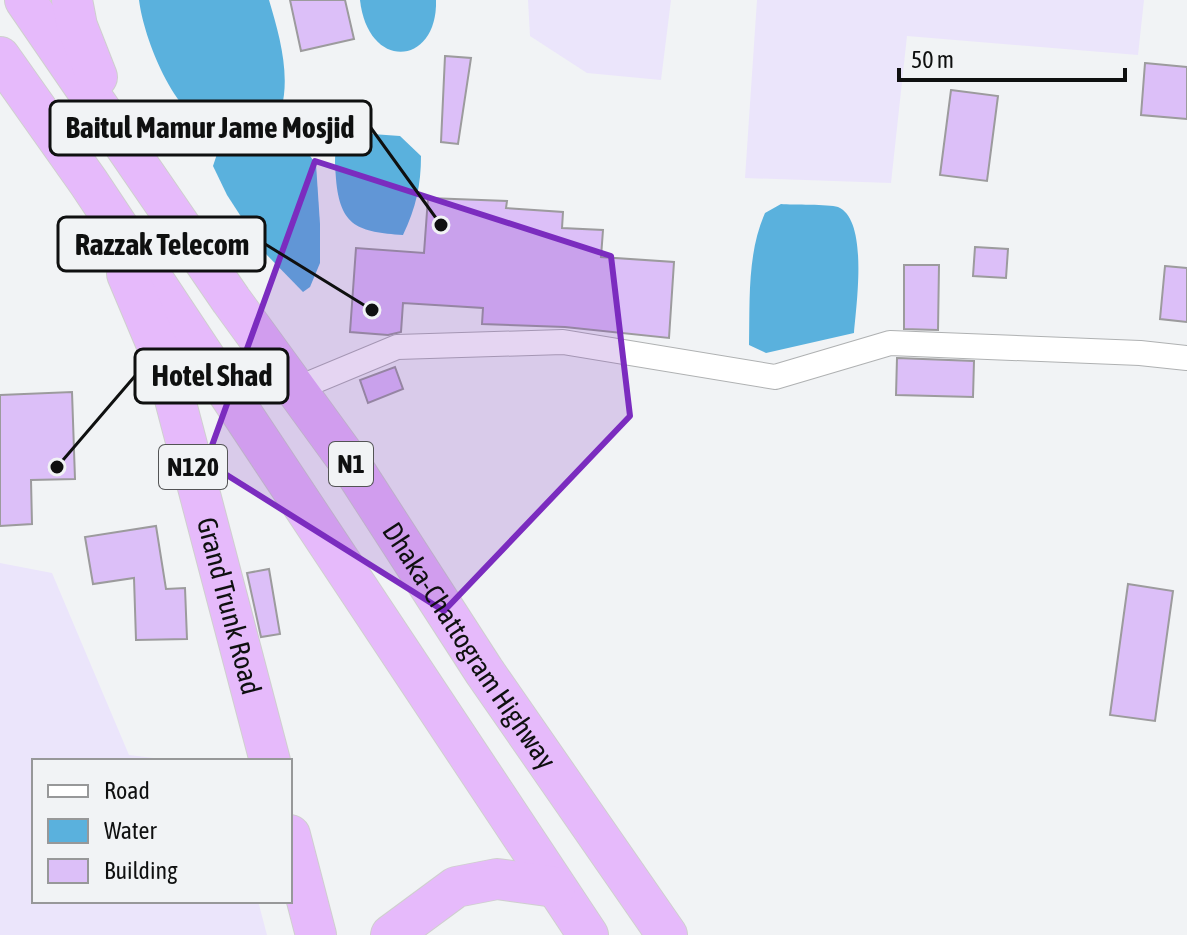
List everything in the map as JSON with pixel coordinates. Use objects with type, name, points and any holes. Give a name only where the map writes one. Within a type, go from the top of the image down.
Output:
[{"type":"highway","name":"Dhaka-Chattogram Highway","points":[[25,0],[126,149],[351,465],[484,671],[667,935]]},
{"type":"highway","points":[[72,0],[77,26],[126,149],[89,183]]},
{"type":"highway","name":"N1","points":[[0,57],[89,183],[588,935]]},
{"type":"highway","name":"Grand Trunk Road","points":[[89,183],[167,369],[269,759]]},
{"type":"highway","points":[[292,843],[316,935]]},
{"type":"highway","points":[[391,935],[456,887],[497,879],[555,887]]},
{"type":"street","points":[[296,389],[397,347],[563,342],[775,377],[890,343],[1140,353],[1187,358]]},
{"type":"highlighted area","points":[[315,161],[611,256],[630,416],[444,611],[206,462]]},
{"type":"shaded area","points":[[528,0],[671,0],[661,80],[587,73],[530,36]]},
{"type":"shaded area","points":[[757,0],[1144,0],[1138,55],[907,36],[891,183],[745,178]]},
{"type":"shaded area","points":[[0,563],[52,573],[129,755],[162,759],[32,759],[32,903],[259,903],[267,935],[0,935]]},
{"type":"water","points":[[139,0],[269,0],[280,40],[285,82],[281,110],[265,130],[215,130],[187,110],[174,93],[154,55]]},
{"type":"water","points":[[360,0],[436,0],[434,22],[426,38],[415,48],[402,52],[388,49],[376,40],[366,23]]},
{"type":"water","points":[[372,134],[400,136],[421,156],[417,196],[403,235],[375,232],[354,224],[342,208],[338,195],[335,167],[338,142],[341,137]]},
{"type":"water","points":[[278,140],[299,141],[316,164],[320,263],[310,287],[303,292],[264,252],[227,195],[213,166],[217,154]]},
{"type":"water","points":[[781,204],[833,206],[848,215],[857,245],[854,333],[766,353],[749,345],[752,261],[765,213]]},
{"type":"building","points":[[290,0],[345,0],[354,39],[301,51]]},
{"type":"building","points":[[445,56],[471,58],[458,144],[441,142]]},
{"type":"building","points":[[1145,63],[1187,67],[1187,119],[1141,115]]},
{"type":"building","points":[[951,90],[998,96],[987,181],[940,175]]},
{"type":"building","points":[[428,198],[507,201],[506,208],[563,212],[562,228],[603,230],[601,257],[674,262],[669,338],[565,327],[482,324],[483,308],[403,303],[401,332],[388,335],[350,332],[356,248],[424,253]]},
{"type":"building","points":[[975,247],[1008,249],[1006,278],[973,276]]},
{"type":"building","points":[[904,265],[939,265],[938,330],[904,329]]},
{"type":"building","points":[[1165,266],[1187,268],[1187,322],[1160,319]]},
{"type":"building","points":[[897,358],[974,361],[973,397],[896,395]]},
{"type":"building","points":[[395,367],[403,389],[368,403],[360,380]]},
{"type":"building","points":[[72,392],[75,479],[31,480],[32,524],[0,526],[0,395]]},
{"type":"building","points":[[156,526],[166,589],[185,588],[187,639],[136,640],[134,578],[93,584],[85,537]]},
{"type":"building","points":[[269,569],[280,634],[261,637],[247,573]]},
{"type":"building","points":[[1128,584],[1173,591],[1155,721],[1110,715]]},
{"type":"place","name":"Baitul Mamur Jame Mosjid","points":[[441,225]]},
{"type":"place","name":"Razzak Telecom","points":[[372,310]]},
{"type":"place","name":"Hotel Shad","points":[[57,467]]}]
